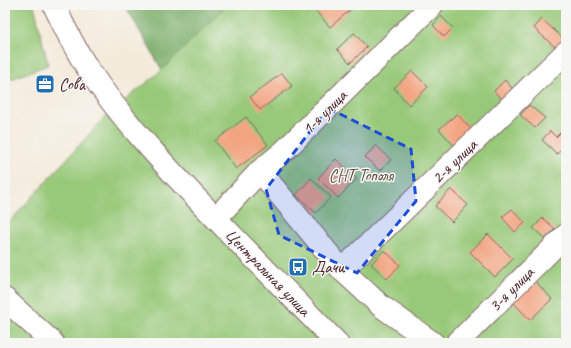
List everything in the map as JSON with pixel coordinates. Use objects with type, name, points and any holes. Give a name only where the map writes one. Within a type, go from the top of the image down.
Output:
[{"type":"street","name":"Центральная улица","points":[[54,5],[66,33],[88,69],[114,104],[155,154],[337,343]]},
{"type":"street","name":"1-я улица","points":[[216,218],[260,171],[283,152],[432,5]]},
{"type":"street","name":"2-я улица","points":[[342,270],[566,52]]},
{"type":"street","points":[[260,171],[342,270],[381,306],[433,343]]},
{"type":"street","name":"3-я улица","points":[[457,343],[566,235]]},
{"type":"street","points":[[5,299],[53,343]]},
{"type":"highlighted area","points":[[328,108],[411,149],[416,201],[357,273],[279,235],[266,189]]},
{"type":"green space","points":[[5,5],[34,5],[48,65],[5,81]]},
{"type":"green space","points":[[126,5],[227,5],[162,70]]},
{"type":"green space","name":"СНТ Тополя","points":[[227,5],[566,5],[566,343],[5,343],[5,227],[105,117],[162,70]]},
{"type":"building","points":[[314,5],[346,5],[350,10],[330,27],[312,7]]},
{"type":"building","points":[[441,16],[453,28],[444,37],[433,25]]},
{"type":"building","points":[[542,19],[565,40],[557,49],[534,28]]},
{"type":"building","points":[[354,33],[367,47],[350,63],[337,49]]},
{"type":"building","points":[[412,71],[428,87],[409,105],[394,88]]},
{"type":"building","points":[[282,73],[292,86],[260,110],[250,97]]},
{"type":"building","points":[[505,80],[516,93],[505,103],[494,91]]},
{"type":"building","points":[[529,105],[545,118],[535,128],[520,115]]},
{"type":"building","points":[[457,114],[475,133],[457,149],[439,129]]},
{"type":"building","points":[[246,117],[268,145],[236,169],[215,141]]},
{"type":"building","points":[[563,130],[566,132],[566,144],[557,154],[542,140],[550,131],[556,137]]},
{"type":"building","points":[[376,145],[391,160],[380,171],[365,157]]},
{"type":"building","points":[[336,159],[357,179],[338,198],[318,178]]},
{"type":"building","points":[[311,178],[331,197],[316,213],[296,195]]},
{"type":"building","points":[[451,189],[468,205],[452,222],[435,206]]},
{"type":"building","points":[[512,209],[525,223],[515,232],[502,217]]},
{"type":"building","points":[[543,218],[555,229],[545,239],[533,228]]},
{"type":"building","points":[[488,234],[513,259],[495,277],[470,252]]},
{"type":"building","points":[[384,250],[400,265],[387,279],[371,264]]},
{"type":"building","points":[[533,279],[552,299],[530,320],[511,300]]},
{"type":"place","name":"Сова","points":[[45,84]]},
{"type":"place","name":"Дачи","points":[[298,267]]}]
